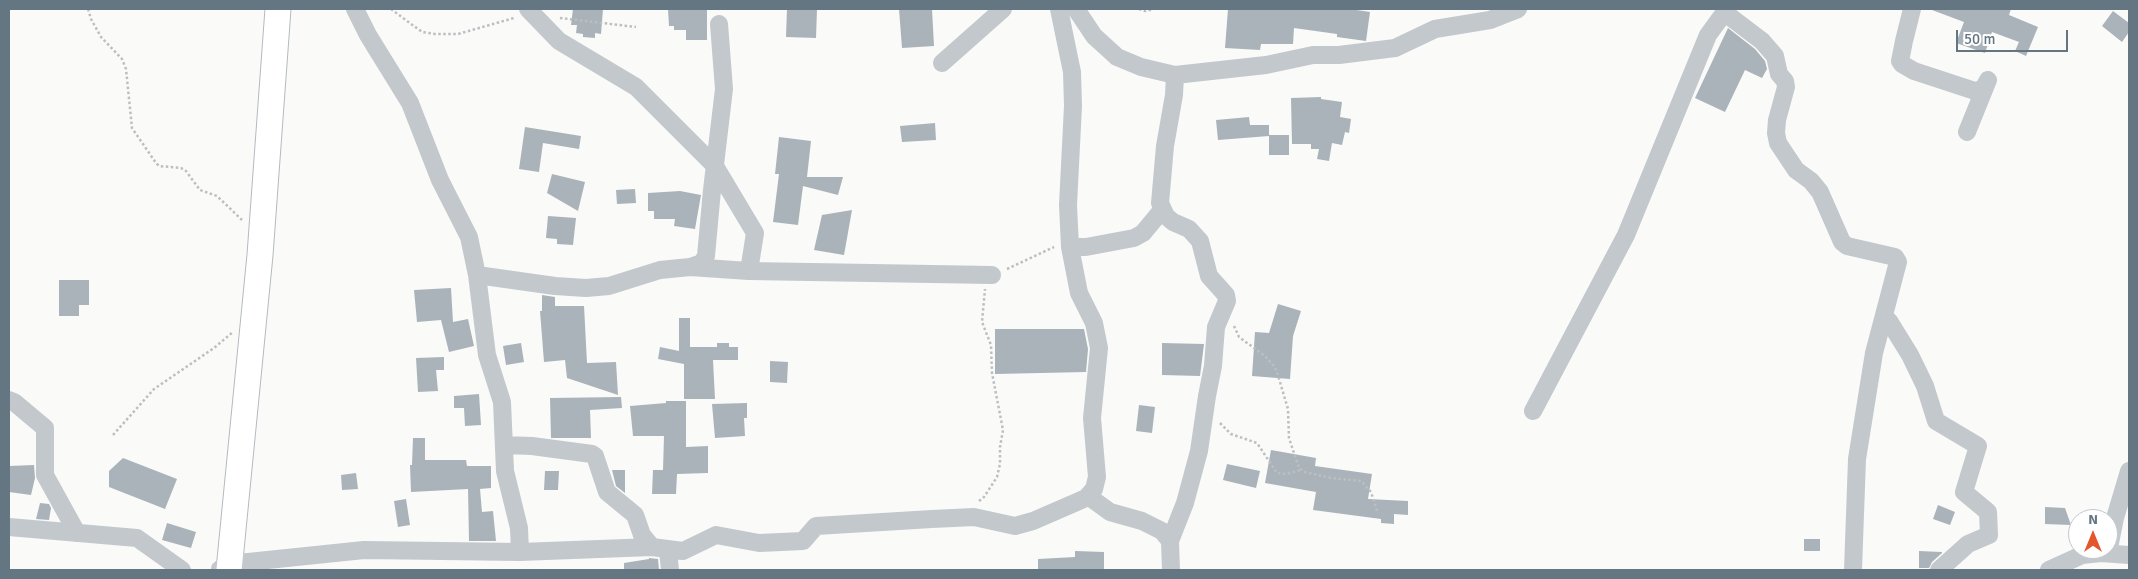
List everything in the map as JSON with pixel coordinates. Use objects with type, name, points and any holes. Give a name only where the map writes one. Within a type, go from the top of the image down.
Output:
[{"type":"main road","points":[[225,568],[255,313],[278,9]]},
{"type":"street","points":[[355,9],[368,35],[410,103],[440,180],[469,237],[477,275],[487,355],[502,402],[505,471],[519,528],[520,552]]},
{"type":"street","points":[[942,63],[1003,9]]},
{"type":"street","points":[[225,568],[364,550],[520,552],[687,550],[707,538],[720,534],[760,542],[803,541],[816,526],[974,517],[1014,526],[1033,520],[1088,496],[1094,489],[1097,477],[1092,418],[1099,348],[1094,323],[1078,293],[1070,242],[1068,205],[1073,106],[1072,72],[1059,9]]},
{"type":"street","points":[[1076,9],[1094,36],[1117,57],[1141,67],[1175,75],[1266,65],[1313,55],[1339,55],[1395,48],[1435,29],[1490,20],[1518,9]]},
{"type":"street","points":[[1533,411],[1626,235],[1708,35],[1728,9]]},
{"type":"street","points":[[1728,9],[1729,16],[1750,34],[1762,41],[1775,56],[1779,74],[1786,81],[1777,120],[1776,133],[1778,143],[1796,170],[1820,192],[1842,242],[1847,246],[1895,257],[1898,262],[1874,353],[1858,458],[1853,570]]},
{"type":"street","points":[[1912,9],[1900,61],[1902,64],[1922,74],[1975,91],[1983,89],[1988,80],[1967,132]]},
{"type":"street","points":[[532,12],[559,41],[636,87],[715,166],[755,233],[749,271]]},
{"type":"street","points":[[690,267],[702,263],[706,256],[724,89],[719,24]]},
{"type":"street","points":[[1171,570],[1170,540],[1185,503],[1195,468],[1212,377],[1216,327],[1227,301],[1226,295],[1209,276],[1200,241],[1189,229],[1173,222],[1162,210],[1160,203],[1162,168],[1174,95],[1175,75]]},
{"type":"street","points":[[1070,242],[1086,247],[1134,238],[1143,233],[1162,210]]},
{"type":"street","points":[[477,275],[555,286],[586,288],[609,286],[660,270],[690,267],[749,271],[992,275]]},
{"type":"street","points":[[1889,321],[1910,355],[1924,386],[1936,421],[1978,446],[1964,492],[1988,512],[1989,535],[1968,544],[1939,570]]},
{"type":"street","points":[[9,400],[45,428],[44,475],[77,533]]},
{"type":"street","points":[[504,445],[532,446],[592,454],[607,492],[635,515],[642,534],[660,549],[670,570]]},
{"type":"street","points":[[2118,509],[2129,471]]},
{"type":"street","points":[[1088,496],[1118,516],[1142,521],[1156,527],[1170,540]]},
{"type":"street","points":[[9,527],[137,538],[182,570]]},
{"type":"street","points":[[2048,570],[2071,559]]},
{"type":"path","points":[[88,9],[101,37],[122,59],[126,69],[132,128],[156,163],[159,166],[181,168],[186,171],[200,190],[218,196],[262,238]]},
{"type":"path","points":[[391,9],[422,32],[435,34],[458,34],[532,12],[636,27]]},
{"type":"path","points":[[1139,9],[1145,11],[1154,9]]},
{"type":"path","points":[[975,504],[984,497],[997,477],[1000,464],[1000,446],[1004,430],[992,373],[991,345],[982,322],[987,280],[992,275],[1070,242]]},
{"type":"path","points":[[1227,301],[1237,333],[1274,366],[1281,381],[1289,414],[1289,438],[1301,470]]},
{"type":"path","points":[[113,435],[154,389],[214,348],[255,313]]},
{"type":"path","points":[[1205,408],[1231,434],[1257,443],[1277,473],[1286,474],[1301,470],[1331,478],[1361,480],[1371,492],[1377,511]]},
{"type":"building","points":[[573,9],[603,9],[601,34],[595,33],[595,38],[583,37],[583,34],[576,33],[577,25],[571,25]]},
{"type":"building","points":[[668,9],[707,9],[707,40],[686,40],[686,30],[674,30],[674,26],[669,26]]},
{"type":"building","points":[[787,9],[817,9],[816,38],[786,37]]},
{"type":"building","points":[[899,9],[932,9],[934,46],[902,48]]},
{"type":"building","points":[[1228,9],[1350,9],[1370,12],[1366,41],[1337,37],[1337,34],[1294,28],[1293,44],[1261,44],[1260,50],[1225,48]]},
{"type":"building","points":[[1932,9],[2011,9],[2009,15],[2038,27],[2026,56],[2015,51],[2019,42],[1992,32],[1985,53],[1956,43],[1964,22]]},
{"type":"building","points":[[2113,11],[2129,23],[2129,32],[2122,42],[2102,26]]},
{"type":"building","points":[[1728,28],[1755,49],[1765,61],[1767,69],[1762,78],[1745,70],[1725,112],[1695,98]]},
{"type":"building","points":[[1321,97],[1321,99],[1342,102],[1340,117],[1351,119],[1349,133],[1345,132],[1342,145],[1332,143],[1329,161],[1317,159],[1319,149],[1311,149],[1311,144],[1292,144],[1291,98]]},
{"type":"building","points":[[1249,117],[1250,125],[1269,125],[1269,135],[1289,135],[1289,155],[1269,155],[1269,136],[1218,140],[1216,120]]},
{"type":"building","points":[[935,123],[936,140],[902,142],[900,126]]},
{"type":"building","points":[[525,127],[581,136],[579,149],[543,143],[539,172],[519,169]]},
{"type":"building","points":[[779,137],[811,141],[807,177],[843,177],[838,195],[803,186],[798,225],[773,222],[779,174],[775,174]]},
{"type":"building","points":[[552,174],[585,182],[578,211],[547,193]]},
{"type":"building","points":[[635,189],[636,203],[617,204],[616,190]]},
{"type":"building","points":[[680,191],[701,195],[695,229],[674,226],[675,219],[654,219],[654,211],[648,211],[648,193]]},
{"type":"building","points":[[852,210],[844,255],[814,250],[822,215]]},
{"type":"building","points":[[548,216],[576,218],[573,245],[557,244],[557,239],[546,238]]},
{"type":"building","points":[[59,280],[89,280],[89,305],[79,305],[79,316],[59,316]]},
{"type":"building","points":[[451,288],[453,322],[468,319],[474,346],[449,352],[441,320],[417,322],[414,290]]},
{"type":"building","points":[[542,295],[555,297],[555,306],[584,306],[587,363],[616,362],[618,395],[567,378],[565,360],[544,362],[540,311],[542,311]]},
{"type":"building","points":[[1278,304],[1301,311],[1293,336],[1290,379],[1252,376],[1255,332],[1269,333]]},
{"type":"building","points":[[679,318],[690,318],[690,347],[717,347],[717,343],[729,343],[729,347],[738,347],[738,360],[713,360],[715,399],[684,399],[684,364],[658,359],[660,347],[679,351]]},
{"type":"building","points":[[995,329],[1084,329],[1088,349],[1086,372],[995,374]]},
{"type":"building","points":[[521,343],[524,362],[506,365],[503,346]]},
{"type":"building","points":[[1162,343],[1204,344],[1200,376],[1162,375]]},
{"type":"building","points":[[444,357],[444,370],[436,370],[438,391],[418,392],[416,358]]},
{"type":"building","points":[[770,361],[788,362],[787,383],[770,382]]},
{"type":"building","points":[[479,394],[481,425],[465,426],[464,408],[454,408],[454,396]]},
{"type":"building","points":[[621,397],[622,408],[590,410],[591,438],[551,438],[550,398]]},
{"type":"building","points":[[666,401],[686,401],[686,447],[708,446],[708,473],[677,474],[676,494],[652,494],[653,470],[663,470],[664,436],[633,436],[630,406],[666,403]]},
{"type":"building","points":[[747,403],[747,418],[744,418],[745,436],[715,438],[712,404]]},
{"type":"building","points":[[1139,405],[1155,407],[1152,433],[1136,431]]},
{"type":"building","points":[[413,438],[425,438],[425,460],[466,460],[467,466],[491,466],[491,488],[480,489],[482,512],[493,511],[496,541],[469,541],[468,489],[411,492],[410,465],[412,465]]},
{"type":"building","points":[[1271,450],[1316,458],[1315,466],[1372,474],[1368,499],[1408,501],[1408,515],[1394,514],[1394,524],[1381,523],[1381,519],[1313,510],[1316,492],[1265,483]]},
{"type":"building","points":[[123,458],[177,479],[165,509],[109,487],[109,471]]},
{"type":"building","points":[[1227,464],[1260,471],[1256,488],[1223,480]]},
{"type":"building","points":[[34,465],[35,478],[31,495],[9,492],[9,466]]},
{"type":"building","points":[[612,470],[625,470],[625,493],[616,486]]},
{"type":"building","points":[[545,471],[559,471],[558,490],[544,490]]},
{"type":"building","points":[[356,473],[358,489],[342,490],[341,475]]},
{"type":"building","points":[[406,499],[410,525],[398,527],[394,501]]},
{"type":"building","points":[[40,503],[49,504],[51,508],[49,520],[36,519]]},
{"type":"building","points":[[1938,505],[1955,512],[1950,525],[1933,519]]},
{"type":"building","points":[[2045,507],[2065,508],[2068,525],[2045,524]]},
{"type":"building","points":[[167,523],[196,532],[191,548],[162,540]]},
{"type":"building","points":[[1804,539],[1820,539],[1820,551],[1804,551]]},
{"type":"building","points":[[1075,551],[1104,552],[1104,570],[1038,570],[1038,559],[1075,557]]},
{"type":"building","points":[[1919,551],[1942,553],[1932,562],[1929,568],[1919,568]]},
{"type":"building","points":[[649,558],[658,559],[659,570],[624,570],[624,563]]}]
